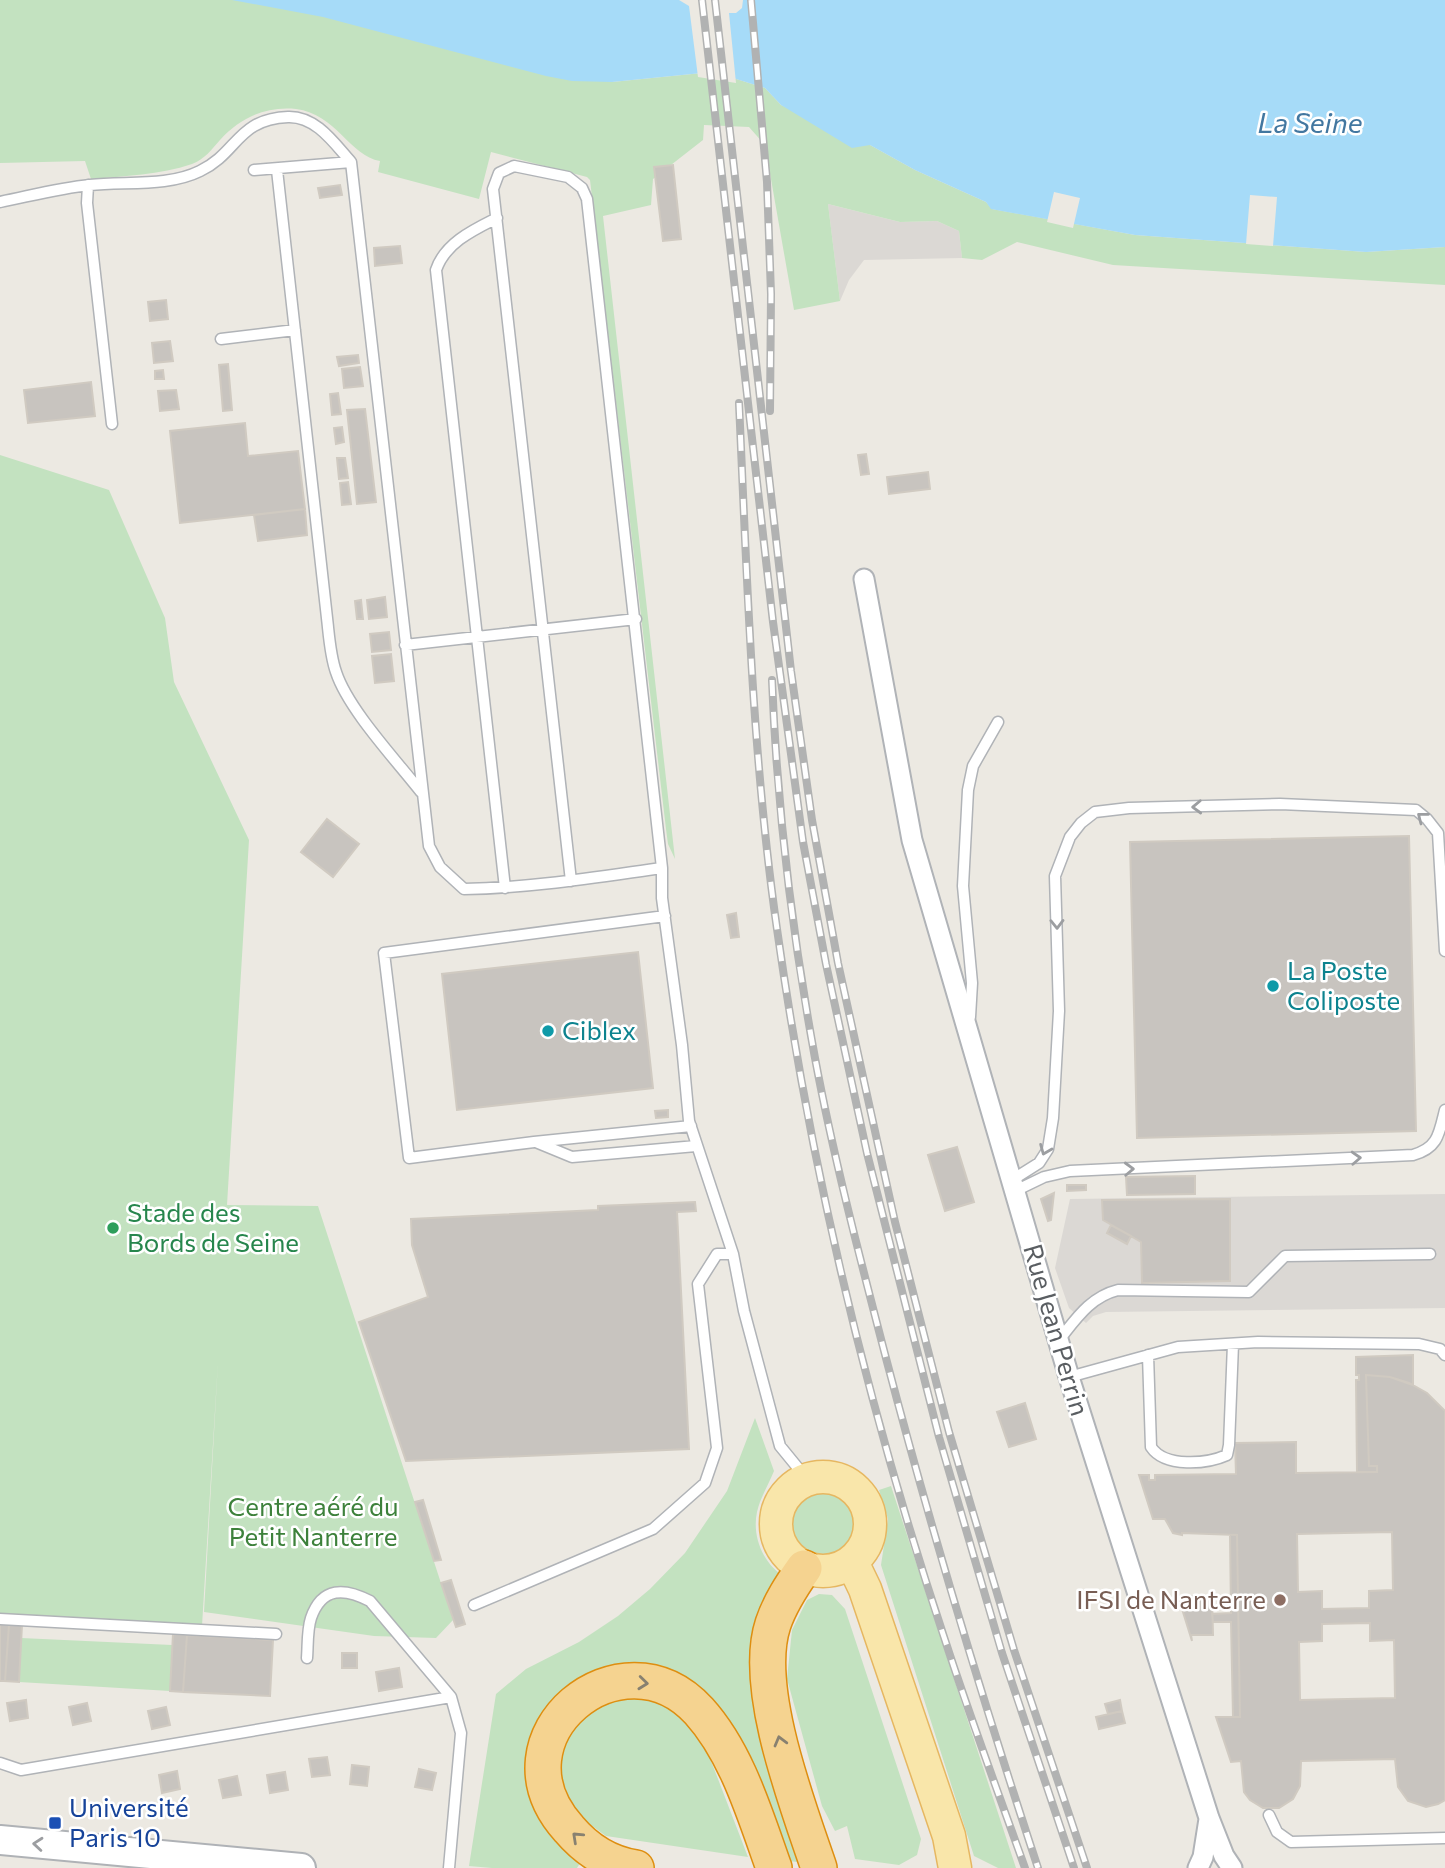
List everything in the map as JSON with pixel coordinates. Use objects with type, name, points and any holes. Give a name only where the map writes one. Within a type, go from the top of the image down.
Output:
[{"type":"highway","points":[[804,1568],[780,1607],[772,1626],[769,1652],[773,1715],[798,1807],[820,1868]]},
{"type":"highway","points":[[636,1868],[602,1857],[578,1839],[553,1808],[544,1772],[543,1753],[561,1716],[574,1702],[590,1693],[605,1685],[623,1682],[640,1681],[661,1685],[679,1694],[697,1709],[717,1733],[733,1764],[770,1857]]},
{"type":"main road","points":[[824,1476],[841,1479],[855,1488],[866,1501],[871,1518],[870,1534],[864,1550],[852,1563],[829,1571],[804,1568],[790,1559],[776,1530],[777,1514],[783,1499],[793,1487],[807,1479],[824,1476]]},
{"type":"main road","points":[[852,1563],[865,1589],[949,1836],[954,1868]]},
{"type":"main road","points":[[0,1840],[301,1868]]},
{"type":"street","name":"Rue Jean Perrin","points":[[864,579],[912,839],[1069,1377],[1209,1818],[1224,1856],[1232,1868]]},
{"type":"street","name":"Rue Jean Perrin","points":[[1198,1868],[1203,1857],[1209,1818]]},
{"type":"lane","points":[[0,202],[88,185],[186,178],[206,168],[223,155],[245,130],[263,120],[291,117],[315,124],[351,162],[429,846],[440,867],[464,889],[505,888],[662,868]]},
{"type":"lane","points":[[254,170],[351,162]]},
{"type":"lane","points":[[571,881],[493,189],[499,173],[514,166],[568,177],[582,188],[587,199],[636,619],[662,868],[662,898],[691,1126],[733,1254],[744,1311],[780,1446],[807,1479]]},
{"type":"lane","points":[[277,170],[335,671],[343,690],[357,710],[422,793]]},
{"type":"lane","points":[[88,185],[87,203],[112,424]]},
{"type":"lane","points":[[497,218],[475,229],[450,247],[440,256],[436,270],[505,888]]},
{"type":"lane","points":[[221,339],[295,330]]},
{"type":"lane","points":[[404,645],[636,619]]},
{"type":"lane","points":[[968,1031],[972,983],[963,886],[968,790],[973,766],[998,722]]},
{"type":"lane","points":[[1014,1185],[1040,1163],[1048,1149],[1053,1118],[1059,1011],[1055,876],[1070,837],[1081,823],[1095,812],[1129,808],[1280,804],[1416,810],[1437,832],[1445,951]]},
{"type":"lane","points":[[665,916],[384,953],[409,1158],[691,1126]]},
{"type":"lane","points":[[1014,1185],[1070,1171],[1413,1155],[1425,1152],[1433,1146],[1440,1133],[1445,1110]]},
{"type":"lane","points":[[534,1142],[572,1157],[696,1146]]},
{"type":"lane","points":[[474,1605],[653,1530],[705,1483],[717,1448],[698,1283],[717,1254],[733,1254]]},
{"type":"lane","points":[[1059,1341],[1094,1300],[1104,1293],[1118,1290],[1249,1292],[1286,1256],[1430,1254]]},
{"type":"lane","points":[[1069,1377],[1178,1347],[1258,1342],[1419,1344],[1440,1349],[1445,1354]]},
{"type":"lane","points":[[1148,1356],[1152,1447],[1157,1456],[1170,1461],[1214,1461],[1227,1455],[1229,1445],[1233,1344]]},
{"type":"lane","points":[[307,1658],[311,1618],[322,1599],[337,1590],[352,1591],[370,1601],[451,1697],[461,1733],[449,1868]]},
{"type":"lane","points":[[0,1619],[276,1633]]},
{"type":"lane","points":[[0,1763],[21,1770],[451,1697]]},
{"type":"lane","points":[[1269,1815],[1277,1832],[1291,1842],[1445,1838]]},
{"type":"shaded area","points":[[828,204],[900,222],[937,221],[959,231],[962,258],[864,260],[849,280],[840,301]]},
{"type":"shaded area","points":[[1445,1194],[1445,1308],[1106,1312],[1093,1316],[1086,1323],[1069,1308],[1055,1268],[1070,1199]]},
{"type":"green space","points":[[0,0],[273,0],[612,82],[702,73],[733,78],[765,88],[781,105],[986,202],[992,209],[1135,235],[1366,252],[1445,247],[1445,285],[1113,265],[1017,242],[982,260],[962,258],[959,231],[937,221],[900,222],[828,204],[840,301],[794,310],[765,145],[749,127],[704,125],[703,140],[653,179],[651,205],[603,216],[675,859],[668,844],[666,829],[590,180],[491,152],[479,199],[378,172],[380,161],[369,158],[322,119],[310,112],[296,109],[274,109],[254,115],[236,125],[201,160],[167,171],[91,179],[85,161],[0,163]]},
{"type":"green space","name":"Stade des Bords de Seine","points":[[0,455],[109,490],[165,618],[174,682],[249,840],[227,1205],[318,1206],[453,1620],[436,1638],[374,1636],[204,1612],[218,1361],[202,1626],[0,1616]]},
{"type":"green space","points":[[755,1418],[774,1471],[758,1507],[756,1530],[764,1555],[782,1575],[771,1609],[807,1863],[788,1861],[761,1785],[744,1747],[725,1715],[708,1696],[689,1681],[668,1671],[646,1666],[624,1666],[601,1671],[579,1681],[559,1697],[530,1747],[527,1767],[534,1806],[551,1835],[582,1860],[577,1868],[469,1866],[496,1694],[526,1669],[579,1642],[618,1616],[650,1589],[685,1553],[727,1491]]},
{"type":"green space","points":[[891,1486],[1016,1868],[998,1868],[974,1856],[881,1565],[888,1519],[879,1490]]},
{"type":"green space","points":[[822,1492],[835,1495],[845,1502],[852,1512],[855,1525],[852,1538],[845,1548],[835,1555],[822,1558],[809,1555],[799,1548],[792,1538],[789,1525],[792,1512],[799,1502],[809,1495]]},
{"type":"green space","points":[[819,1594],[832,1595],[845,1609],[921,1839],[917,1855],[899,1865],[855,1859],[847,1826],[835,1831],[822,1806],[787,1679],[792,1630],[807,1600]]},
{"type":"green space","points":[[21,1638],[172,1645],[170,1691],[19,1682]]},
{"type":"green space","points":[[647,1697],[678,1708],[703,1740],[748,1857],[606,1836],[580,1817],[558,1769],[563,1742],[583,1713],[618,1698]]},
{"type":"water","name":"La Seine","points":[[232,0],[1445,0],[1445,247],[1366,252],[1135,235],[991,209],[986,202],[915,170],[870,145],[852,148],[781,105],[765,88],[733,78],[702,73],[612,82],[572,81],[323,17]]},
{"type":"pier","points":[[679,0],[743,0],[742,8],[736,13],[729,13],[736,83],[698,77],[689,6]]},
{"type":"pier","points":[[1054,192],[1080,198],[1073,228],[1047,222]]},
{"type":"pier","points":[[1250,195],[1277,197],[1273,246],[1246,244]]},
{"type":"building","points":[[673,165],[681,239],[663,241],[654,167]]},
{"type":"building","points":[[340,185],[342,195],[320,198],[318,188]]},
{"type":"building","points":[[400,246],[402,263],[375,266],[374,248]]},
{"type":"building","points":[[166,300],[168,319],[150,321],[148,302]]},
{"type":"building","points":[[170,341],[173,361],[154,363],[152,343]]},
{"type":"building","points":[[358,355],[359,363],[339,366],[337,357]]},
{"type":"building","points":[[228,364],[232,410],[223,411],[219,365]]},
{"type":"building","points":[[360,367],[363,386],[344,388],[342,369]]},
{"type":"building","points":[[163,370],[164,379],[155,379],[155,371]]},
{"type":"building","points":[[91,382],[95,416],[28,423],[24,390]]},
{"type":"building","points":[[176,390],[179,409],[160,411],[158,391]]},
{"type":"building","points":[[338,393],[341,414],[332,415],[330,394]]},
{"type":"building","points":[[365,409],[376,502],[357,504],[347,410]]},
{"type":"building","points":[[245,423],[248,456],[298,451],[305,509],[180,523],[170,431]]},
{"type":"building","points":[[342,427],[344,442],[336,444],[334,428]]},
{"type":"building","points":[[866,454],[869,474],[861,475],[858,455]]},
{"type":"building","points":[[337,458],[345,458],[348,478],[339,479]]},
{"type":"building","points":[[928,472],[930,489],[889,494],[887,477]]},
{"type":"building","points":[[348,482],[351,504],[342,505],[340,483]]},
{"type":"building","points":[[305,509],[307,535],[258,541],[254,515]]},
{"type":"building","points":[[385,597],[387,617],[369,619],[367,600]]},
{"type":"building","points":[[361,600],[363,619],[357,619],[355,601]]},
{"type":"building","points":[[389,632],[391,650],[372,652],[370,634]]},
{"type":"building","points":[[391,654],[394,681],[375,683],[372,656]]},
{"type":"building","points":[[327,819],[359,844],[333,877],[301,852]]},
{"type":"building","name":"La Poste Coliposte","points":[[1409,836],[1416,1131],[1137,1138],[1130,842]]},
{"type":"building","points":[[736,913],[739,937],[731,938],[727,915]]},
{"type":"building","name":"Ciblex","points":[[638,952],[653,1088],[457,1110],[442,974]]},
{"type":"building","points":[[668,1110],[668,1117],[656,1118],[655,1111]]},
{"type":"building","points":[[957,1147],[974,1202],[945,1211],[928,1155]]},
{"type":"building","points":[[1195,1176],[1195,1194],[1127,1195],[1126,1177]]},
{"type":"building","points":[[1067,1185],[1086,1185],[1086,1190],[1067,1191]]},
{"type":"building","points":[[1054,1193],[1051,1220],[1048,1221],[1041,1199]]},
{"type":"building","points":[[1230,1199],[1230,1281],[1142,1283],[1141,1242],[1103,1220],[1102,1200]]},
{"type":"building","points":[[695,1202],[696,1211],[677,1212],[689,1449],[406,1461],[359,1322],[428,1297],[412,1245],[411,1219],[598,1210],[598,1206]]},
{"type":"building","points":[[1111,1225],[1131,1236],[1127,1244],[1107,1233]]},
{"type":"building","points":[[1413,1355],[1413,1385],[1390,1377],[1366,1375],[1369,1466],[1377,1466],[1377,1472],[1357,1472],[1356,1380],[1359,1380],[1359,1375],[1356,1375],[1356,1357]]},
{"type":"building","name":"IFSI de Nanterre","points":[[1366,1375],[1390,1377],[1409,1383],[1427,1393],[1445,1411],[1445,1800],[1426,1807],[1408,1801],[1398,1787],[1395,1759],[1301,1761],[1300,1786],[1293,1799],[1279,1808],[1263,1808],[1250,1800],[1244,1792],[1241,1761],[1231,1762],[1216,1717],[1240,1717],[1237,1535],[1173,1533],[1165,1519],[1153,1519],[1139,1475],[1149,1475],[1149,1480],[1155,1480],[1155,1475],[1236,1474],[1235,1443],[1296,1442],[1296,1473],[1377,1472],[1377,1466],[1369,1466]],"holes":[[[1392,1532],[1393,1590],[1369,1591],[1369,1608],[1322,1609],[1322,1591],[1298,1592],[1297,1534]],[[1370,1623],[1370,1641],[1394,1640],[1395,1698],[1300,1700],[1299,1642],[1322,1641],[1322,1624]]]},
{"type":"building","points":[[1025,1403],[1036,1439],[1009,1447],[997,1412]]},
{"type":"building","points":[[423,1500],[441,1560],[434,1561],[415,1502]]},
{"type":"building","points":[[1230,1535],[1237,1535],[1240,1717],[1233,1717],[1231,1622],[1213,1622],[1212,1614],[1231,1613]]},
{"type":"building","points":[[451,1580],[465,1624],[456,1627],[441,1583]]},
{"type":"building","points":[[1178,1596],[1212,1596],[1213,1635],[1191,1635],[1192,1641]]},
{"type":"building","points":[[0,1624],[9,1625],[5,1681],[0,1681]]},
{"type":"building","points":[[9,1625],[22,1625],[19,1682],[5,1681]]},
{"type":"building","points":[[173,1634],[187,1635],[183,1692],[170,1691]]},
{"type":"building","points":[[187,1635],[273,1640],[270,1696],[183,1692]]},
{"type":"building","points":[[342,1653],[357,1653],[357,1668],[342,1668]]},
{"type":"building","points":[[399,1668],[402,1687],[379,1691],[376,1672]]},
{"type":"building","points":[[26,1700],[28,1718],[10,1721],[7,1703]]},
{"type":"building","points":[[1120,1700],[1122,1711],[1108,1714],[1105,1704]]},
{"type":"building","points":[[87,1703],[91,1721],[73,1725],[69,1707]]},
{"type":"building","points":[[166,1707],[170,1725],[152,1729],[148,1711]]},
{"type":"building","points":[[1122,1711],[1125,1723],[1099,1729],[1096,1717]]},
{"type":"building","points":[[327,1757],[330,1775],[312,1777],[309,1759]]},
{"type":"building","points":[[352,1765],[369,1767],[367,1786],[350,1784]]},
{"type":"building","points":[[419,1769],[436,1773],[432,1790],[415,1787]]},
{"type":"building","points":[[177,1771],[180,1789],[162,1793],[159,1775]]},
{"type":"building","points":[[285,1772],[288,1790],[270,1793],[267,1775]]},
{"type":"building","points":[[237,1776],[241,1795],[223,1798],[219,1780]]},
{"type":"railway","points":[[702,0],[773,622],[803,842],[826,964],[867,1153],[939,1437],[1002,1653],[1074,1868]]},
{"type":"railway","points":[[715,0],[791,671],[812,820],[838,963],[895,1222],[949,1432],[1014,1650],[1087,1868]]},
{"type":"railway","points":[[751,0],[767,182],[771,294],[770,411]]},
{"type":"railway","points":[[739,403],[752,666],[762,798],[777,929],[807,1109],[845,1288],[891,1465],[955,1669],[1025,1868]]},
{"type":"railway","points":[[772,680],[782,822],[793,917],[815,1058],[848,1211],[922,1490],[978,1680],[1038,1868]]},
{"type":"place","name":"La Poste Coliposte","points":[[1273,986]]},
{"type":"place","name":"Ciblex","points":[[548,1031]]},
{"type":"place","name":"Stade des Bords de Seine","points":[[113,1228]]},
{"type":"place","name":"IFSI de Nanterre","points":[[1280,1600]]},
{"type":"place","name":"Université Paris 10","points":[[55,1823]]},
{"type":"park label","name":"Centre aéré du Petit Nanterre","points":[[313,1522]]}]
